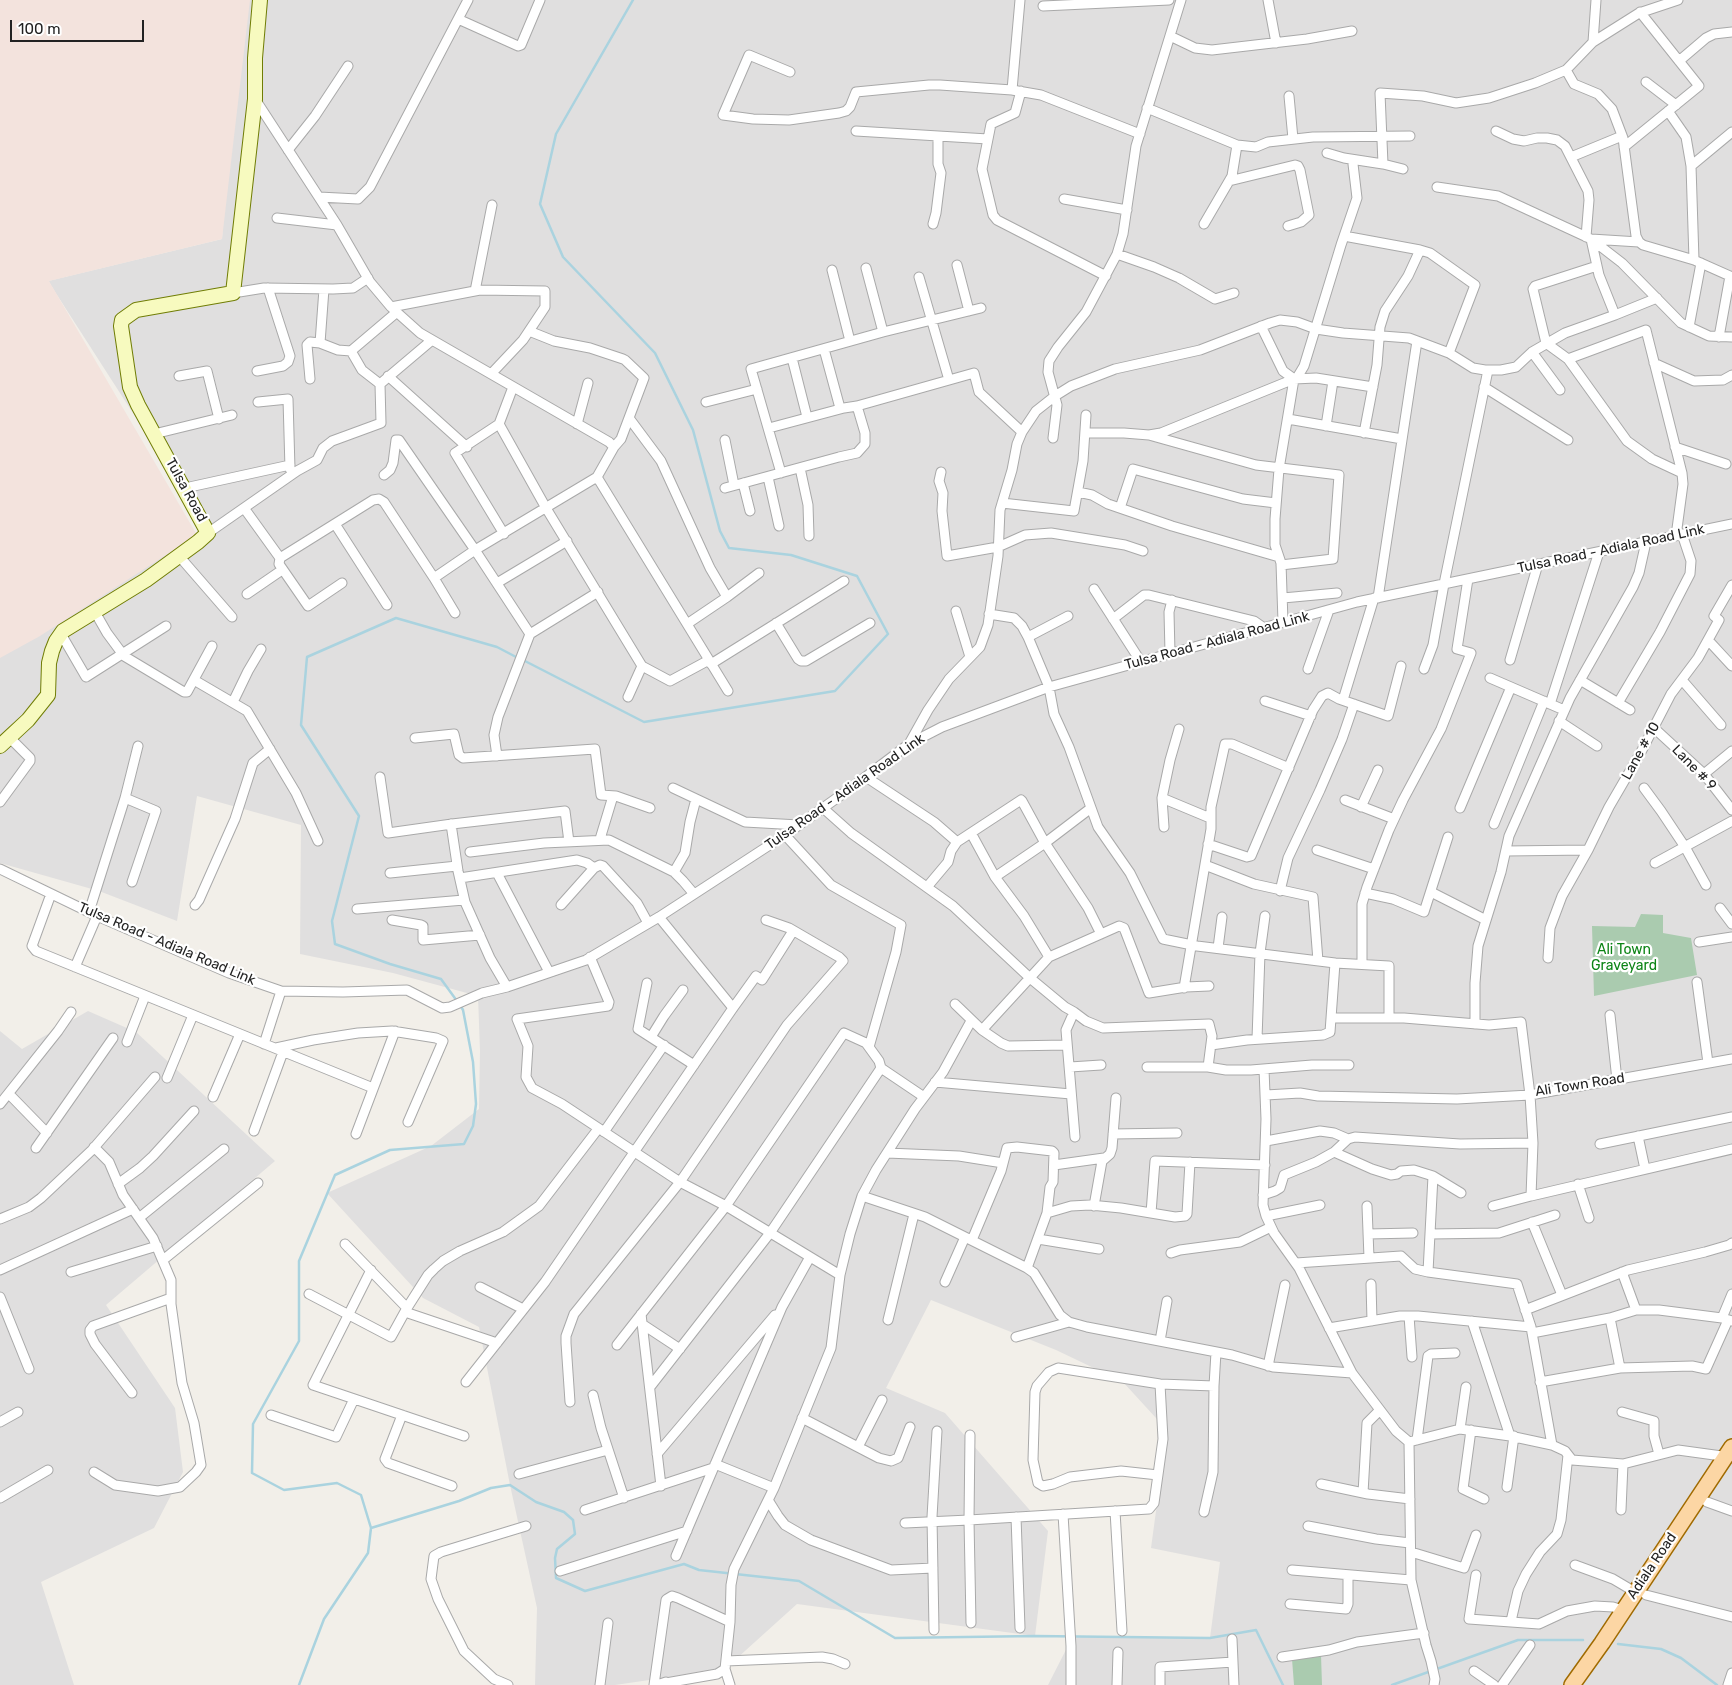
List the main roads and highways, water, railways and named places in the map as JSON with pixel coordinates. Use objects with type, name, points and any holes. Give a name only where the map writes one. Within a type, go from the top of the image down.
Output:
[{"type":"main road","name":"Tulsa Road","points":[[5,741],[28,720],[48,695],[49,663],[52,651],[63,631],[146,580],[208,533],[130,387],[121,326],[122,320],[136,310],[233,293],[255,99],[255,58],[260,0]]},
{"type":"main road","points":[[1583,1685],[1640,1593],[1707,1502],[1731,1457]]},
{"type":"main road","name":"Adiala Road","points":[[1572,1685],[1623,1610],[1640,1593],[1731,1457]]},
{"type":"waterway","points":[[523,660],[644,722],[835,691],[888,634],[857,576],[791,555],[729,548],[720,531],[693,430],[655,353],[563,257],[540,204],[556,134],[633,0]]},
{"type":"waterway","points":[[457,1001],[441,979],[390,964],[335,944],[332,921],[359,816],[301,725],[307,657],[396,618],[497,647],[518,658]]},
{"type":"waterway","points":[[299,1685],[324,1619],[368,1553],[371,1528],[361,1495],[337,1483],[284,1490],[252,1473],[253,1424],[299,1341],[299,1261],[335,1175],[390,1150],[464,1144],[473,1126],[476,1104],[473,1062],[463,1010],[460,1005]]},
{"type":"waterway","points":[[371,1528],[459,1501],[491,1488],[510,1485],[536,1502],[564,1512],[573,1520],[575,1534],[557,1549],[555,1558],[556,1578],[585,1591],[684,1564],[699,1570],[799,1581],[895,1638],[1035,1636],[1210,1638],[1256,1630],[1283,1685]]},
{"type":"waterway","points":[[1392,1685],[1518,1640],[1583,1640]]},
{"type":"waterway","points":[[1618,1644],[1661,1649],[1681,1658],[1717,1685]]},
{"type":"park label","name":"Ali Town Graveyard","points":[[1624,958]]}]
